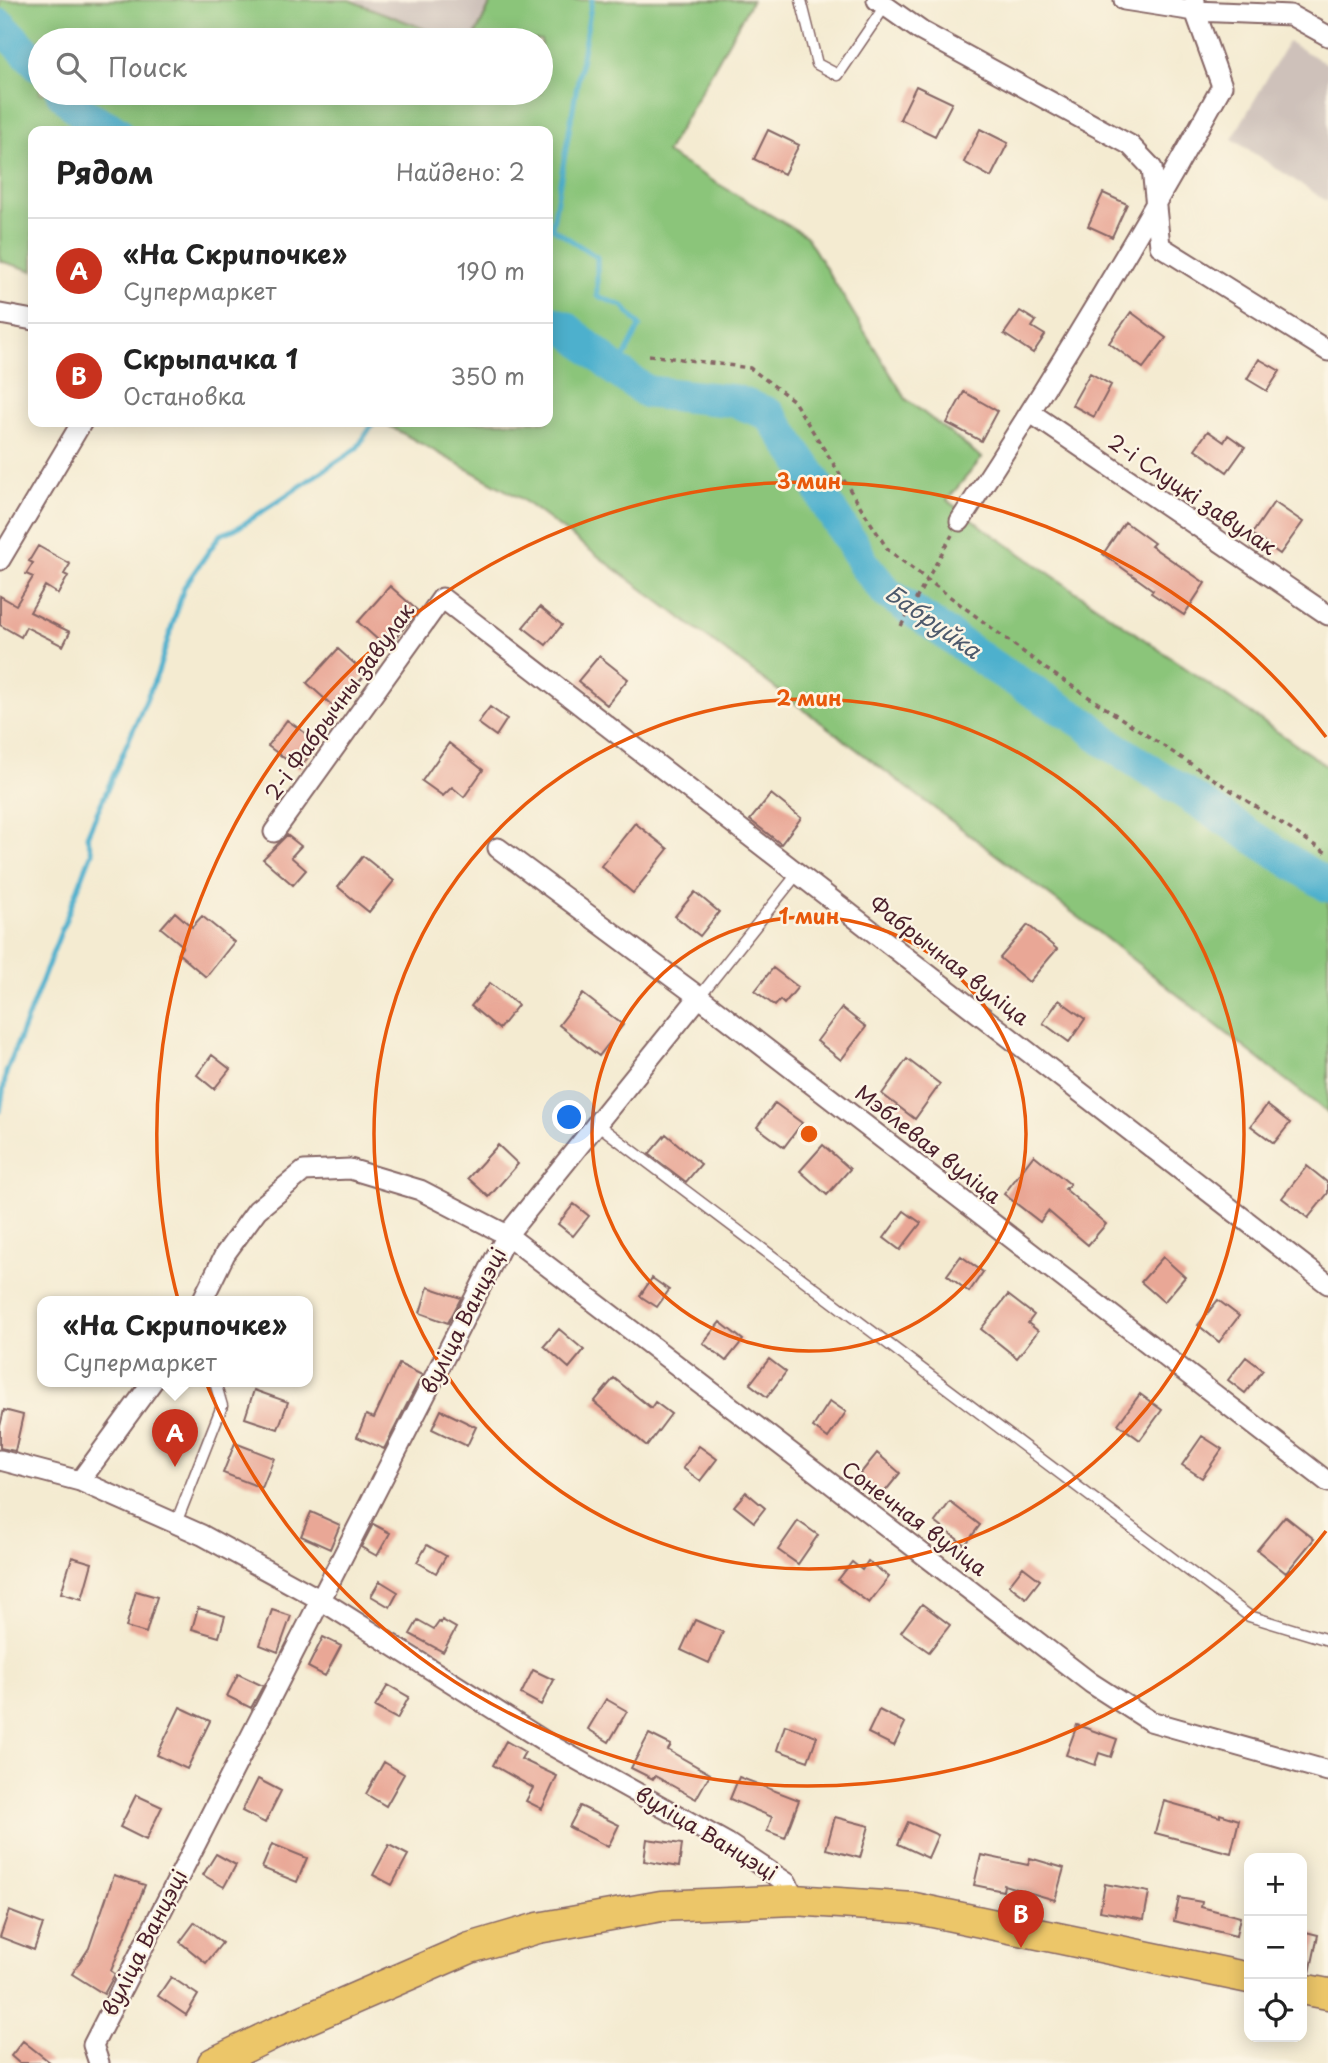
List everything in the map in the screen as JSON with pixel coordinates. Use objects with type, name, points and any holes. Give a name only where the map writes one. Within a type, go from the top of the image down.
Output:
[{"type":"main road","name":"вуліца Ванцэці","points":[[794,1900],[914,1908],[1244,1977]]},
{"type":"main road","points":[[213,2063],[470,1948],[538,1928],[661,1906],[794,1900]]},
{"type":"main road","points":[[1307,1990],[1328,1994]]},
{"type":"street","points":[[1124,0],[1290,15],[1328,36]]},
{"type":"street","points":[[881,3],[921,31],[1130,145],[1152,168],[1160,246],[1328,351]]},
{"type":"street","points":[[960,521],[1031,413],[1156,207],[1222,86],[1195,6]]},
{"type":"street","points":[[0,314],[28,319]]},
{"type":"street","name":"2-і Слуцкі завулак","points":[[1031,413],[1328,615]]},
{"type":"street","points":[[0,560],[79,427]]},
{"type":"street","name":"2-і Фабрычны завулак","points":[[274,832],[442,598]]},
{"type":"street","name":"Фабрычная вуліца","points":[[442,598],[1328,1284]]},
{"type":"street","name":"Мэблевая вуліца","points":[[498,848],[699,997],[1328,1482]]},
{"type":"street","points":[[508,1235],[699,997]]},
{"type":"street","name":"вуліца Ванцэці","points":[[99,2063],[93,2045],[508,1235],[408,1186],[350,1169],[304,1171],[257,1210],[225,1254],[204,1296]]},
{"type":"street","name":"Сонечная вуліца","points":[[508,1235],[1100,1690],[1150,1721],[1328,1771]]},
{"type":"street","points":[[80,1481],[149,1387]]},
{"type":"street","name":"вуліца Ванцэці","points":[[0,1460],[80,1481],[202,1535],[321,1600],[549,1744],[737,1850],[787,1883],[794,1900]]},
{"type":"lane","points":[[801,0],[817,64],[838,75],[881,3]]},
{"type":"lane","points":[[699,997],[798,873]]},
{"type":"lane","points":[[597,1125],[1250,1616],[1328,1640]]},
{"type":"lane","points":[[176,1523],[222,1406],[216,1387]]},
{"type":"path","points":[[649,355],[750,368],[793,400],[888,550],[1046,669],[1328,854]]},
{"type":"path","points":[[901,626],[960,521]]},
{"type":"shaded area","points":[[349,0],[492,0],[479,28],[422,28]]},
{"type":"shaded area","points":[[1288,42],[1328,64],[1328,202],[1232,139]]},
{"type":"green space","points":[[0,0],[349,0],[422,28],[28,28],[28,105],[553,105],[553,28],[479,28],[492,0],[752,0],[666,153],[806,236],[906,399],[982,458],[947,500],[1328,767],[1328,1113],[1085,922],[520,498],[391,427],[553,427],[553,126],[28,126],[28,269],[0,261]]},
{"type":"building","points":[[916,86],[952,103],[935,136],[900,119]]},
{"type":"building","points":[[980,129],[1008,143],[991,177],[964,162]]},
{"type":"building","points":[[768,130],[799,145],[784,174],[754,159]]},
{"type":"building","points":[[1103,193],[1127,204],[1112,237],[1088,226]]},
{"type":"building","points":[[1020,311],[1036,321],[1032,327],[1045,335],[1033,353],[1004,334]]},
{"type":"building","points":[[1131,312],[1166,338],[1143,368],[1109,343]]},
{"type":"building","points":[[1259,359],[1280,371],[1267,391],[1247,379]]},
{"type":"building","points":[[1090,373],[1111,385],[1094,417],[1072,405]]},
{"type":"building","points":[[964,392],[997,411],[981,441],[947,423]]},
{"type":"building","points":[[1208,431],[1224,442],[1228,435],[1245,447],[1227,472],[1195,449]]},
{"type":"building","points":[[1274,502],[1303,522],[1280,554],[1252,534]]},
{"type":"building","points":[[1125,522],[1154,543],[1151,546],[1205,583],[1184,615],[1151,593],[1153,590],[1103,554]]},
{"type":"building","points":[[38,546],[70,564],[64,574],[68,576],[58,594],[45,586],[30,612],[70,632],[63,646],[26,627],[21,637],[0,625],[0,596],[16,605],[33,577],[26,574],[33,563],[29,561]]},
{"type":"building","points":[[390,586],[418,611],[387,648],[358,622]]},
{"type":"building","points":[[540,607],[562,625],[546,645],[523,627]]},
{"type":"building","points":[[338,649],[366,674],[335,708],[307,683]]},
{"type":"building","points":[[599,656],[628,679],[607,705],[578,681]]},
{"type":"building","points":[[490,707],[507,719],[496,736],[478,723]]},
{"type":"building","points":[[287,720],[319,743],[299,769],[268,746]]},
{"type":"building","points":[[449,743],[483,770],[464,797],[452,787],[443,796],[422,781]]},
{"type":"building","points":[[771,794],[801,818],[781,844],[750,820]]},
{"type":"building","points":[[635,823],[668,849],[633,893],[601,866]]},
{"type":"building","points":[[287,835],[301,846],[291,857],[306,870],[293,885],[263,859]]},
{"type":"building","points":[[363,856],[394,881],[369,912],[338,887]]},
{"type":"building","points":[[695,892],[719,912],[700,936],[675,916]]},
{"type":"building","points":[[175,912],[192,927],[202,916],[234,942],[206,977],[178,953],[183,946],[161,928]]},
{"type":"building","points":[[1028,925],[1057,949],[1029,982],[1000,958]]},
{"type":"building","points":[[773,968],[798,987],[784,1004],[780,1000],[775,1006],[755,991]]},
{"type":"building","points":[[490,983],[518,1005],[499,1029],[471,1006]]},
{"type":"building","points":[[583,994],[623,1025],[599,1056],[559,1025]]},
{"type":"building","points":[[1059,1000],[1085,1019],[1069,1042],[1043,1023]]},
{"type":"building","points":[[842,1008],[866,1027],[841,1060],[817,1041]]},
{"type":"building","points":[[212,1055],[230,1069],[214,1089],[197,1075]]},
{"type":"building","points":[[907,1059],[940,1084],[915,1119],[882,1094]]},
{"type":"building","points":[[775,1103],[802,1123],[784,1147],[757,1127]]},
{"type":"building","points":[[1267,1105],[1290,1123],[1274,1143],[1251,1126]]},
{"type":"building","points":[[666,1134],[701,1164],[686,1182],[649,1154]]},
{"type":"building","points":[[498,1145],[518,1164],[489,1197],[468,1178]]},
{"type":"building","points":[[823,1145],[850,1169],[827,1195],[800,1171]]},
{"type":"building","points":[[1034,1155],[1070,1184],[1065,1189],[1106,1224],[1088,1245],[1048,1211],[1040,1222],[1004,1194]]},
{"type":"building","points":[[1307,1166],[1328,1183],[1328,1193],[1308,1218],[1282,1198]]},
{"type":"building","points":[[574,1204],[589,1216],[573,1236],[558,1224]]},
{"type":"building","points":[[904,1211],[921,1223],[900,1250],[884,1238]]},
{"type":"building","points":[[961,1256],[983,1272],[969,1292],[947,1275]]},
{"type":"building","points":[[1163,1257],[1185,1277],[1164,1302],[1141,1282]]},
{"type":"building","points":[[652,1278],[669,1290],[657,1307],[640,1296]]},
{"type":"building","points":[[428,1287],[461,1298],[448,1323],[420,1313]]},
{"type":"building","points":[[1008,1295],[1034,1315],[1028,1323],[1038,1331],[1017,1358],[981,1329]]},
{"type":"building","points":[[1218,1300],[1239,1316],[1219,1342],[1198,1325]]},
{"type":"building","points":[[720,1322],[743,1340],[726,1361],[703,1343]]},
{"type":"building","points":[[559,1329],[584,1350],[569,1368],[544,1346]]},
{"type":"building","points":[[1246,1357],[1263,1370],[1245,1393],[1228,1380]]},
{"type":"building","points":[[769,1359],[786,1372],[767,1397],[750,1384]]},
{"type":"building","points":[[399,1364],[422,1375],[384,1449],[357,1437],[366,1415],[374,1418]]},
{"type":"building","points":[[614,1378],[651,1408],[655,1402],[671,1414],[647,1446],[594,1402]]},
{"type":"building","points":[[254,1390],[288,1402],[278,1429],[245,1418]]},
{"type":"building","points":[[1140,1394],[1162,1410],[1140,1440],[1118,1424]]},
{"type":"building","points":[[830,1401],[846,1412],[828,1438],[813,1427]]},
{"type":"building","points":[[4,1410],[23,1415],[15,1451],[0,1448],[0,1426]]},
{"type":"building","points":[[441,1410],[476,1427],[467,1446],[432,1429]]},
{"type":"building","points":[[1202,1436],[1222,1449],[1202,1478],[1182,1465]]},
{"type":"building","points":[[235,1443],[274,1458],[262,1488],[223,1473]]},
{"type":"building","points":[[699,1446],[717,1459],[700,1481],[683,1468]]},
{"type":"building","points":[[877,1453],[900,1473],[879,1499],[856,1479]]},
{"type":"building","points":[[746,1492],[765,1508],[754,1522],[734,1506]]},
{"type":"building","points":[[950,1502],[980,1525],[965,1545],[935,1522]]},
{"type":"building","points":[[311,1512],[340,1525],[330,1549],[301,1536]]},
{"type":"building","points":[[1285,1516],[1314,1539],[1286,1573],[1257,1550]]},
{"type":"building","points":[[798,1521],[818,1535],[798,1564],[778,1550]]},
{"type":"building","points":[[373,1524],[390,1533],[377,1556],[361,1547]]},
{"type":"building","points":[[427,1545],[446,1556],[436,1573],[417,1562]]},
{"type":"building","points":[[72,1557],[92,1563],[82,1599],[61,1593]]},
{"type":"building","points":[[868,1561],[889,1577],[869,1603],[838,1580],[852,1562],[862,1570]]},
{"type":"building","points":[[1023,1567],[1040,1580],[1026,1598],[1009,1585]]},
{"type":"building","points":[[380,1581],[398,1592],[390,1607],[371,1596]]},
{"type":"building","points":[[136,1591],[157,1597],[146,1633],[126,1627]]},
{"type":"building","points":[[922,1604],[950,1625],[929,1652],[901,1632]]},
{"type":"building","points":[[198,1608],[225,1616],[219,1637],[192,1629]]},
{"type":"building","points":[[272,1610],[291,1616],[278,1652],[260,1645]]},
{"type":"building","points":[[418,1620],[434,1629],[442,1620],[456,1628],[443,1652],[410,1634]]},
{"type":"building","points":[[695,1620],[723,1632],[709,1663],[681,1650]]},
{"type":"building","points":[[323,1637],[341,1646],[325,1676],[308,1667]]},
{"type":"building","points":[[533,1670],[554,1680],[541,1705],[521,1694]]},
{"type":"building","points":[[238,1674],[263,1686],[251,1708],[227,1696]]},
{"type":"building","points":[[388,1685],[409,1697],[397,1719],[375,1707]]},
{"type":"building","points":[[606,1699],[627,1711],[609,1742],[588,1729]]},
{"type":"building","points":[[180,1707],[210,1721],[187,1769],[157,1755]]},
{"type":"building","points":[[879,1710],[905,1723],[894,1746],[868,1733]]},
{"type":"building","points":[[785,1725],[817,1736],[808,1761],[777,1750]]},
{"type":"building","points":[[1077,1725],[1117,1739],[1111,1757],[1099,1753],[1095,1765],[1066,1755]]},
{"type":"building","points":[[649,1734],[671,1745],[668,1750],[710,1774],[696,1799],[655,1776],[653,1779],[631,1768]]},
{"type":"building","points":[[506,1741],[525,1752],[521,1759],[557,1776],[542,1809],[526,1801],[533,1788],[493,1765]]},
{"type":"building","points":[[384,1762],[404,1774],[386,1806],[366,1794]]},
{"type":"building","points":[[739,1777],[799,1800],[785,1838],[767,1831],[772,1817],[730,1799]]},
{"type":"building","points":[[258,1779],[281,1791],[265,1823],[242,1811]]},
{"type":"building","points":[[136,1795],[162,1807],[146,1840],[120,1827]]},
{"type":"building","points":[[1164,1801],[1239,1820],[1231,1853],[1155,1833]]},
{"type":"building","points":[[580,1806],[619,1825],[608,1847],[569,1827]]},
{"type":"building","points":[[835,1817],[869,1826],[860,1858],[826,1849]]},
{"type":"building","points":[[908,1822],[938,1835],[928,1858],[898,1844]]},
{"type":"building","points":[[647,1839],[682,1844],[679,1867],[644,1861]]},
{"type":"building","points":[[272,1844],[307,1858],[297,1882],[262,1868]]},
{"type":"building","points":[[389,1845],[408,1855],[392,1885],[373,1875]]},
{"type":"building","points":[[216,1854],[236,1865],[224,1887],[203,1875]]},
{"type":"building","points":[[981,1855],[1028,1865],[1030,1858],[1064,1868],[1055,1900],[1004,1885],[1003,1891],[974,1885]]},
{"type":"building","points":[[114,1875],[145,1885],[111,1971],[115,1974],[104,1994],[72,1974],[89,1948]]},
{"type":"building","points":[[1105,1884],[1149,1892],[1144,1919],[1100,1911]]},
{"type":"building","points":[[1179,1898],[1202,1902],[1201,1907],[1240,1917],[1236,1936],[1174,1921]]},
{"type":"building","points":[[9,1911],[43,1924],[34,1950],[0,1937]]},
{"type":"building","points":[[195,1922],[222,1943],[206,1963],[180,1942]]},
{"type":"building","points":[[1307,1932],[1318,1935],[1310,1973],[1307,1973]]},
{"type":"building","points":[[171,1977],[198,1995],[186,2015],[158,1996]]},
{"type":"building","points":[[23,2041],[51,2063],[19,2063],[11,2056]]},
{"type":"waterway","points":[[553,222],[592,0]]},
{"type":"waterway","name":"Бабруйка","points":[[0,25],[28,54]]},
{"type":"waterway","name":"Бабруйка","points":[[74,105],[82,113],[107,126]]},
{"type":"waterway","points":[[553,229],[597,257],[597,296],[623,306],[640,326],[617,371]]},
{"type":"waterway","name":"Бабруйка","points":[[553,323],[565,327],[617,371],[647,392],[735,401],[769,414],[814,479],[864,565],[887,593],[994,667],[1087,725],[1105,741],[1328,886]]},
{"type":"waterway","points":[[0,1111],[6,1073],[92,852],[87,836],[158,672],[184,587],[220,535],[239,527],[357,448],[371,427]]},
{"type":"place","name":"«На Скрипочке»","points":[[175,1467]]},
{"type":"place","name":"Скрыпачка 1","points":[[1021,1948]]}]
